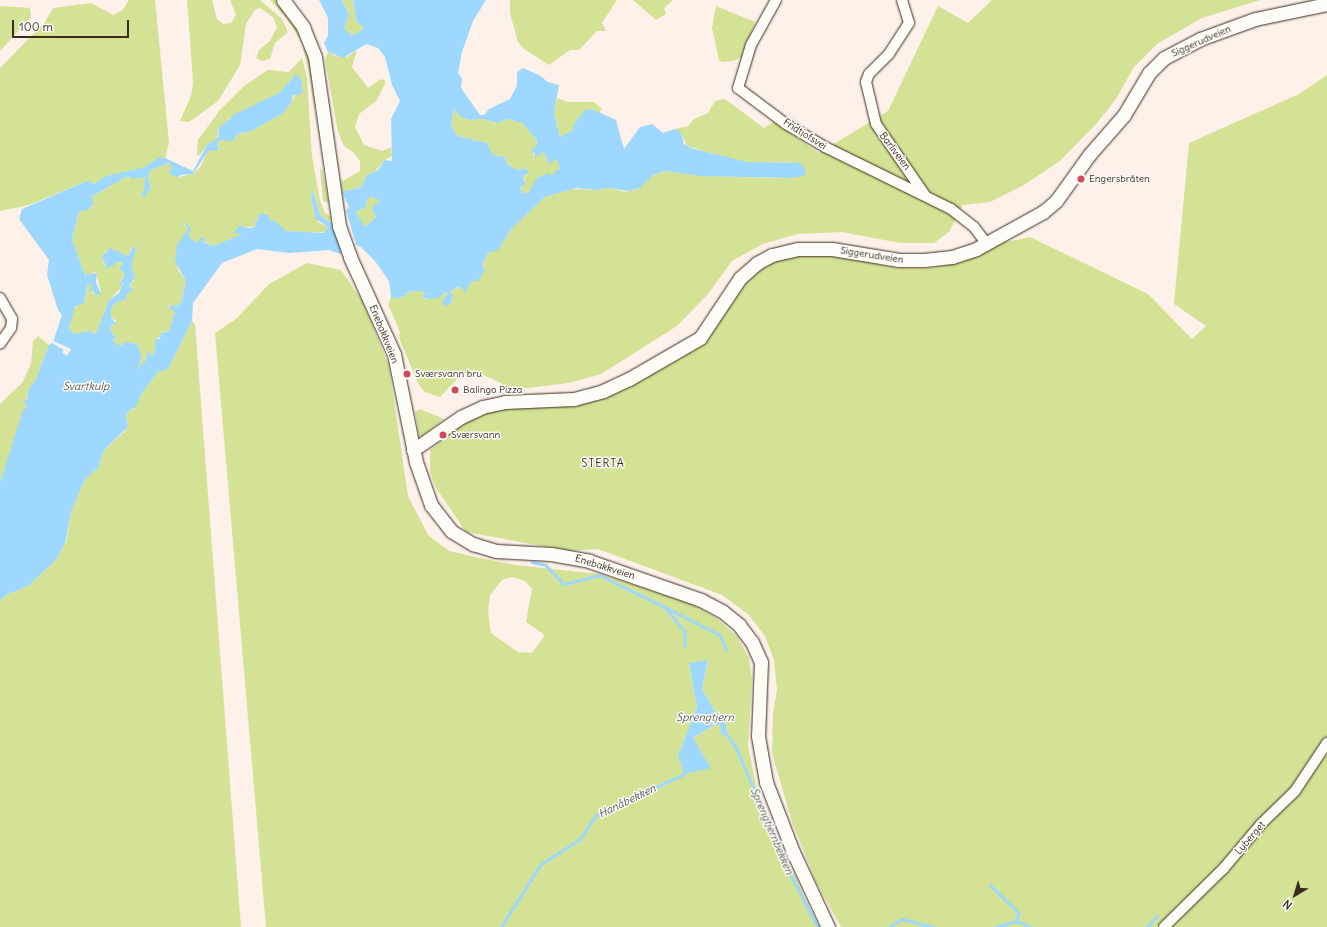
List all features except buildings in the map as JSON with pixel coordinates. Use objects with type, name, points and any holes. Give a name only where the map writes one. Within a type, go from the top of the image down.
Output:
[{"type":"main road","name":"Enebakkveien","points":[[283,0],[303,27],[316,62],[332,186],[344,241],[394,354],[413,450],[431,505],[448,528],[468,542],[496,550],[551,554],[589,561],[696,598],[722,611],[739,625],[752,642],[761,662],[758,736],[764,776],[787,840],[828,927]]},
{"type":"main road","name":"Siggerudveien","points":[[413,450],[461,417],[482,407],[505,402],[574,399],[603,391],[629,379],[700,338],[740,278],[757,263],[772,255],[797,250],[832,248],[899,260],[924,260],[960,254],[986,244],[1043,212],[1056,201],[1089,155],[1124,115],[1149,73],[1164,58],[1200,39],[1255,19],[1327,4]]},
{"type":"street","name":"Fridtjofsvei","points":[[776,0],[751,45],[738,88],[786,124],[825,147],[868,171],[925,195],[962,216],[974,227],[986,244]]},
{"type":"street","name":"Barliveien","points":[[902,0],[909,23],[889,54],[867,77],[867,89],[876,124],[925,195]]},
{"type":"street","points":[[0,298],[12,319],[11,328],[0,344]]},
{"type":"street","name":"Lyberget","points":[[1164,927],[1224,868],[1261,824],[1289,798],[1327,743]]},
{"type":"green space","points":[[129,0],[155,0],[169,143],[165,158],[158,158],[145,167],[129,172],[106,176],[94,184],[87,181],[29,205],[0,211],[0,68],[45,22],[53,8],[91,3],[113,15],[123,10]]},
{"type":"green space","points":[[187,0],[212,0],[217,19],[223,24],[231,23],[236,15],[230,0],[260,0],[282,19],[288,32],[275,43],[270,59],[263,61],[256,58],[259,50],[270,41],[277,27],[273,17],[260,8],[255,10],[246,24],[240,65],[218,101],[189,122],[180,121],[191,96],[193,83]]},
{"type":"green space","points":[[270,0],[277,0],[301,34],[299,38],[287,19]]},
{"type":"green space","points":[[342,0],[353,0],[356,21],[364,28],[352,36],[344,28],[349,15]]},
{"type":"green space","points":[[510,0],[617,0],[602,23],[606,31],[597,31],[579,50],[570,50],[549,65],[524,49],[518,42],[510,13]]},
{"type":"green space","points":[[633,0],[673,0],[664,8],[666,14],[656,20]]},
{"type":"green space","points":[[992,0],[1260,0],[1202,18],[1157,44],[1134,67],[1116,99],[1097,123],[1060,161],[1024,185],[990,202],[963,205],[949,232],[934,243],[900,243],[842,232],[797,234],[763,244],[732,261],[708,294],[677,326],[601,374],[569,383],[528,388],[510,387],[472,370],[461,375],[440,397],[425,392],[419,385],[399,338],[400,332],[388,304],[391,297],[405,296],[408,292],[418,291],[425,293],[423,299],[429,299],[445,292],[448,293],[444,301],[450,305],[452,297],[450,291],[461,286],[465,293],[472,281],[485,268],[482,265],[488,253],[500,247],[512,228],[545,197],[571,189],[598,190],[608,188],[626,192],[640,188],[653,175],[665,171],[734,177],[792,178],[799,163],[747,162],[728,158],[687,146],[681,133],[675,129],[688,126],[694,119],[708,113],[715,101],[725,99],[764,128],[774,122],[819,153],[888,111],[938,6],[968,23]]},
{"type":"green space","points":[[0,6],[30,8],[31,17],[0,51]]},
{"type":"green space","points":[[716,6],[755,22],[741,57],[734,61],[722,62],[719,60],[712,28]]},
{"type":"green space","points":[[303,48],[308,49],[317,128],[309,72]]},
{"type":"green space","points":[[357,50],[352,67],[368,88],[381,79],[386,81],[377,100],[359,114],[355,127],[364,145],[382,151],[391,147],[392,156],[385,160],[373,174],[367,175],[361,187],[342,192],[341,182],[360,171],[360,161],[353,152],[344,146],[338,132],[325,60],[328,52],[335,56],[347,57]]},
{"type":"green space","points":[[302,58],[307,78],[312,156],[320,201],[325,213],[331,217],[330,222],[320,215],[314,191],[311,197],[318,222],[328,227],[326,232],[305,233],[286,231],[270,220],[266,213],[255,222],[257,226],[245,227],[240,232],[242,235],[213,246],[200,239],[198,243],[191,239],[188,234],[190,228],[182,222],[188,229],[177,248],[178,270],[186,281],[181,302],[175,307],[170,304],[169,306],[175,312],[169,331],[162,332],[160,338],[157,337],[154,353],[149,356],[147,353],[146,361],[139,370],[138,366],[141,360],[137,344],[128,342],[123,346],[117,344],[113,340],[116,337],[110,331],[112,324],[115,325],[116,321],[111,317],[111,309],[115,303],[126,299],[127,294],[133,288],[129,284],[134,281],[131,266],[132,246],[128,256],[106,250],[102,259],[106,265],[104,268],[115,262],[124,263],[121,271],[125,275],[118,284],[120,286],[125,280],[122,287],[109,300],[96,334],[88,331],[76,334],[71,332],[69,328],[73,310],[85,300],[88,284],[92,285],[92,293],[96,295],[101,292],[96,272],[87,275],[84,273],[72,239],[79,212],[93,206],[91,197],[128,176],[132,179],[146,177],[144,190],[141,195],[144,197],[151,187],[148,177],[151,170],[169,163],[179,177],[193,174],[201,166],[208,150],[219,149],[217,143],[220,140],[235,139],[238,134],[251,131],[282,114],[296,94],[294,76],[279,93],[230,118],[217,130],[219,136],[216,140],[207,145],[200,155],[197,155],[198,140],[219,111],[244,86],[268,70],[289,72]]},
{"type":"green space","points":[[1327,75],[1327,927],[841,927],[816,882],[792,822],[772,753],[773,713],[777,690],[774,660],[765,636],[748,614],[722,595],[598,549],[569,551],[466,532],[436,488],[430,472],[430,451],[433,458],[430,450],[472,416],[508,405],[549,407],[591,401],[667,365],[703,341],[740,286],[768,263],[792,256],[838,255],[896,268],[932,268],[967,260],[1001,243],[1030,237],[1148,294],[1192,339],[1206,326],[1174,304],[1189,143],[1299,94]]},
{"type":"green space","points":[[557,98],[568,102],[594,102],[602,109],[599,113],[592,109],[584,111],[573,130],[560,137],[554,113]]},
{"type":"green space","points":[[454,109],[461,117],[469,120],[484,119],[496,123],[508,119],[522,123],[537,140],[533,157],[544,152],[547,154],[545,157],[557,159],[560,169],[553,176],[546,174],[538,178],[528,193],[523,193],[520,187],[525,181],[523,176],[528,174],[526,168],[517,170],[507,164],[505,157],[493,155],[487,143],[458,136],[451,126]]},
{"type":"green space","points":[[320,169],[322,169],[329,203],[323,201]]},
{"type":"green space","points":[[371,196],[381,202],[373,208],[376,217],[365,227],[356,212],[366,207],[367,199]]},
{"type":"green space","points":[[307,263],[341,270],[362,300],[389,366],[408,496],[428,535],[449,551],[515,565],[599,574],[688,602],[715,617],[737,636],[749,658],[752,680],[748,747],[758,793],[818,927],[266,927],[215,333],[236,319],[269,284]],"holes":[[[512,577],[525,581],[532,589],[526,622],[545,635],[532,653],[518,652],[491,633],[488,611],[490,595],[502,580]],[[708,661],[702,689],[715,711],[724,717],[720,725],[716,724],[692,739],[697,747],[678,756],[697,707],[689,664]]]},
{"type":"green space","points":[[192,321],[195,324],[241,927],[0,927],[0,601],[6,595],[28,586],[55,561],[66,543],[71,512],[85,479],[98,468],[104,450],[124,432],[128,425],[126,415],[131,409],[134,409],[142,393],[158,372],[168,369]]},
{"type":"green space","points":[[38,336],[49,345],[36,379],[27,392],[28,398],[25,399],[27,406],[0,483],[0,404],[22,383],[31,364],[33,341]]},
{"type":"green space","points":[[420,409],[444,419],[422,436],[419,434],[415,412]]},
{"type":"water","name":"Svartkulp","points":[[319,0],[342,0],[349,15],[344,28],[352,36],[364,28],[356,21],[353,0],[486,0],[473,21],[462,52],[458,73],[462,78],[461,88],[480,115],[484,115],[489,109],[510,99],[517,86],[517,72],[523,68],[539,75],[548,82],[559,85],[554,113],[560,137],[573,130],[573,126],[585,110],[592,109],[616,120],[624,149],[640,127],[652,124],[663,133],[675,129],[681,132],[684,144],[691,148],[747,162],[799,163],[805,168],[804,176],[792,178],[700,176],[665,171],[653,175],[640,188],[629,191],[608,188],[598,190],[576,188],[545,197],[512,228],[498,250],[488,253],[482,265],[485,269],[478,281],[472,281],[465,293],[460,286],[450,291],[453,294],[451,303],[445,307],[442,302],[448,293],[445,292],[439,298],[429,299],[422,298],[425,293],[418,291],[408,292],[405,296],[395,299],[391,297],[389,281],[375,261],[361,247],[350,243],[340,254],[329,250],[289,253],[257,249],[222,263],[193,303],[192,321],[168,369],[158,372],[142,393],[135,408],[131,409],[126,415],[128,427],[104,450],[98,468],[85,479],[71,512],[65,544],[55,561],[28,586],[6,595],[0,601],[0,483],[23,410],[27,406],[24,400],[28,398],[27,392],[36,379],[49,345],[53,342],[62,315],[58,310],[47,275],[49,260],[19,219],[22,209],[87,181],[94,184],[106,176],[145,167],[158,158],[165,158],[193,171],[207,145],[219,137],[218,129],[235,114],[279,93],[296,74],[302,81],[302,94],[293,95],[291,103],[282,114],[251,131],[238,134],[233,141],[220,140],[217,143],[219,150],[208,151],[193,174],[181,175],[178,177],[171,175],[169,171],[172,168],[169,163],[151,170],[148,177],[151,187],[145,197],[141,195],[144,190],[145,177],[132,179],[128,176],[91,197],[94,204],[87,210],[79,212],[72,239],[85,275],[97,273],[96,282],[101,294],[96,295],[91,290],[92,285],[88,284],[84,303],[75,307],[69,328],[74,334],[88,331],[96,334],[109,300],[119,293],[125,280],[121,285],[118,285],[125,275],[120,269],[123,262],[115,262],[114,266],[104,268],[106,265],[102,258],[103,255],[110,248],[128,256],[133,246],[136,249],[131,266],[135,278],[129,285],[133,289],[127,294],[126,299],[115,303],[111,309],[111,317],[117,325],[112,324],[110,331],[116,337],[113,340],[117,344],[123,346],[123,343],[128,342],[137,344],[142,358],[138,366],[139,370],[141,364],[146,361],[147,353],[150,352],[149,356],[154,353],[156,340],[154,338],[160,339],[161,333],[169,331],[175,312],[170,309],[170,304],[175,307],[181,302],[186,281],[175,262],[177,245],[188,229],[183,221],[191,228],[188,234],[191,239],[198,243],[200,238],[205,238],[204,242],[213,246],[243,234],[233,233],[239,226],[250,228],[257,226],[254,223],[258,220],[258,214],[267,214],[270,220],[275,221],[286,231],[324,233],[328,227],[316,219],[311,197],[313,190],[320,215],[331,223],[336,237],[342,215],[349,207],[342,192],[361,187],[367,175],[377,171],[385,160],[392,161],[391,119],[400,101],[392,85],[385,57],[378,48],[366,44],[343,58],[328,52],[324,43],[328,35],[328,18]],"holes":[[[454,109],[461,117],[469,120],[484,119],[497,123],[508,119],[522,123],[537,140],[536,146],[531,150],[535,153],[534,158],[544,152],[549,164],[557,159],[560,169],[555,171],[553,176],[548,173],[537,178],[528,193],[523,193],[520,187],[525,185],[523,176],[529,173],[526,168],[517,170],[507,164],[505,157],[493,155],[487,143],[458,136],[451,126]],[[371,196],[381,202],[375,204],[372,209],[376,217],[365,227],[356,212],[366,207],[367,199]]]},
{"type":"water","name":"Sprengtjern","points":[[708,660],[702,689],[715,711],[724,717],[727,734],[722,736],[720,725],[716,724],[693,738],[711,768],[684,774],[678,756],[697,707],[689,663]]},
{"type":"pier","points":[[346,210],[357,248],[353,246],[342,212]]},
{"type":"pier","points":[[53,341],[71,349],[67,356],[62,353],[64,350],[52,343]]},
{"type":"waterway","points":[[532,562],[546,565],[564,584],[599,575],[665,607],[685,632],[685,646]]},
{"type":"waterway","points":[[667,608],[720,635],[726,649]]},
{"type":"waterway","name":"Sprengtjernbekken","points":[[727,734],[736,747],[791,875],[818,927]]},
{"type":"waterway","name":"Hanåbekken","points":[[501,927],[540,865],[580,839],[596,815],[684,774]]},
{"type":"waterway","points":[[990,885],[1019,913],[1017,921]]},
{"type":"waterway","points":[[1147,927],[1157,916]]},
{"type":"waterway","points":[[889,927],[902,919],[935,927]]},
{"type":"waterway","points":[[996,927],[1017,921],[1031,927]]},
{"type":"place","name":"Engersbråten","points":[[1081,179]]},
{"type":"place","name":"Sværsvann bru","points":[[407,374]]},
{"type":"place","name":"Balingo Pizza","points":[[455,390]]},
{"type":"place","name":"Sværsvann","points":[[443,435]]},
{"type":"district","name":"STERTA","points":[[603,463]]}]
